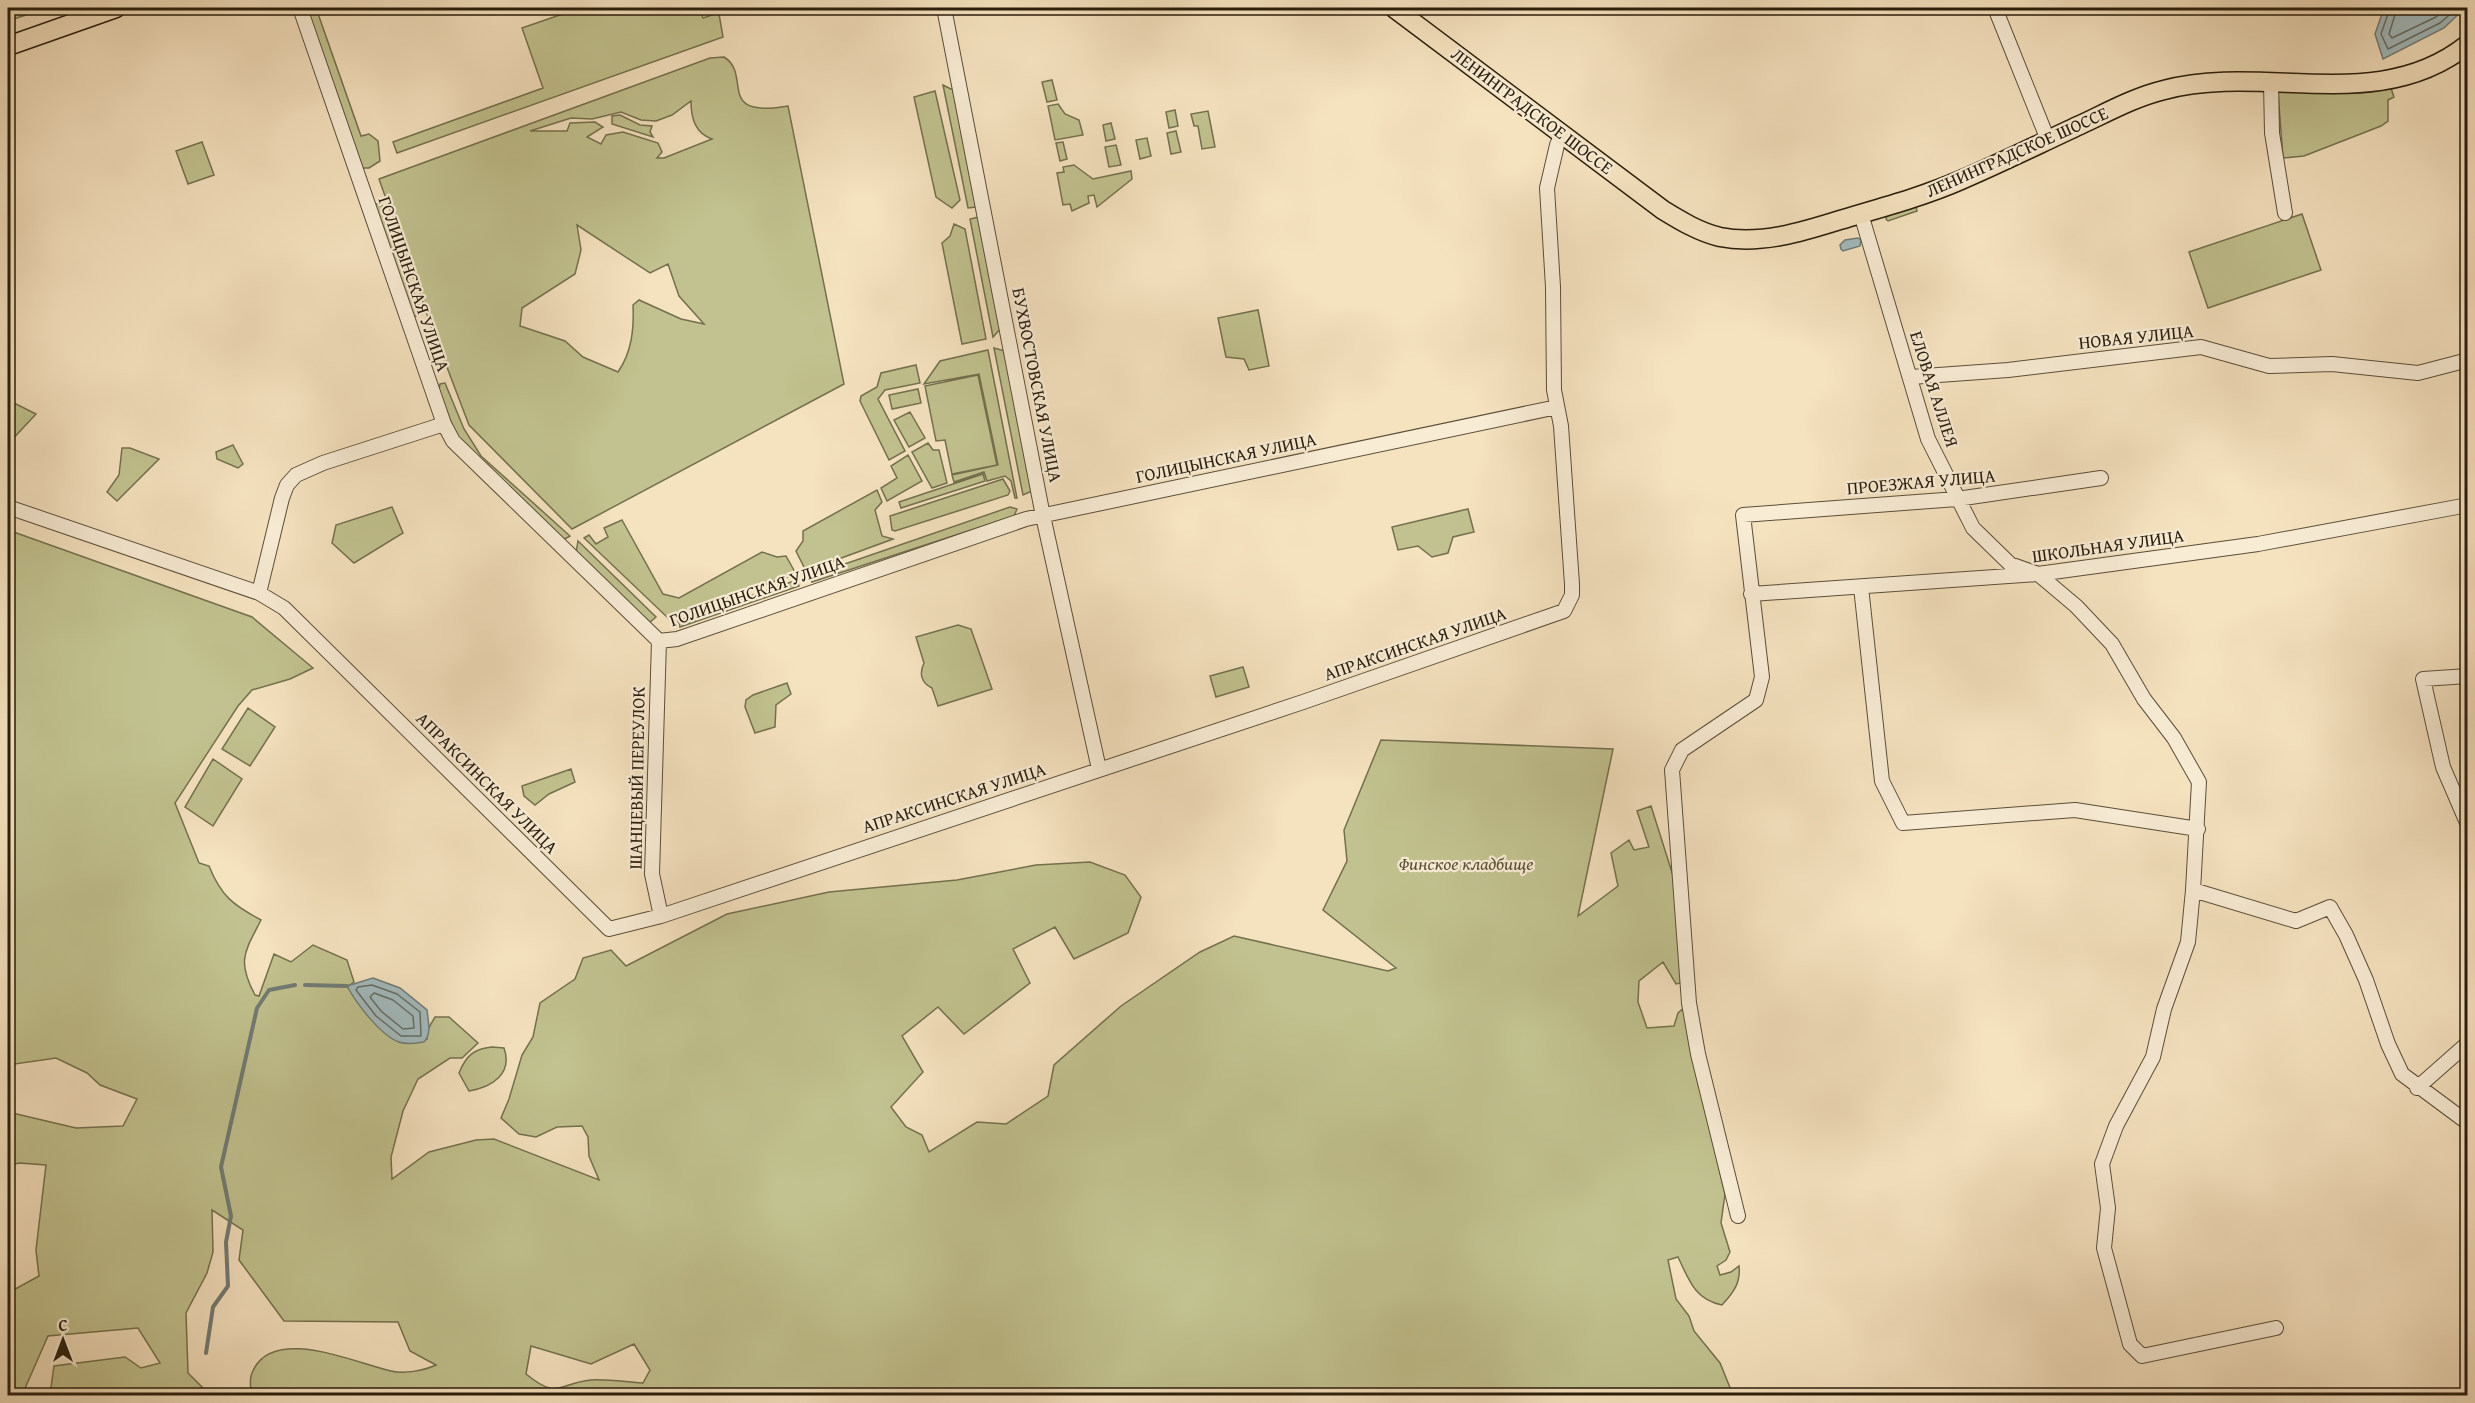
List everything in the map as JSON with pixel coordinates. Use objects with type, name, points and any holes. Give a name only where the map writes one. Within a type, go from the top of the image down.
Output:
[{"type":"main road","points":[[8,46],[116,8]]},
{"type":"main road","name":"ЛЕНИНГРАДСКОЕ ШОССЕ","points":[[1394,8],[1663,210],[1694,229],[1721,237],[1746,239],[1778,236],[1861,214],[1941,188],[2127,103],[2167,89],[2210,84],[2382,82],[2401,79],[2433,68],[2468,44]]},
{"type":"street","name":"ГОЛИЦЫНСКАЯ УЛИЦА","points":[[300,8],[444,424],[453,441],[658,640],[677,639],[1026,519],[1557,407]]},
{"type":"street","name":"БУХВОСТОВСКАЯ УЛИЦА","points":[[944,8],[1043,516],[1099,769]]},
{"type":"street","points":[[1995,8],[2048,140]]},
{"type":"street","points":[[2271,83],[2272,134],[2285,213]]},
{"type":"street","name":"АПРАКСИНСКАЯ УЛИЦА","points":[[8,507],[259,592],[284,608],[609,929],[661,916],[1564,611],[1572,595],[1572,584],[1561,426],[1554,390],[1553,287],[1547,188],[1557,145],[1562,134]]},
{"type":"street","name":"ЕЛОВАЯ АЛЛЕЯ","points":[[1861,214],[1928,439],[1956,499],[1973,528],[2010,564],[2038,574]]},
{"type":"street","name":"НОВАЯ УЛИЦА","points":[[1911,377],[2008,370],[2201,347],[2269,366],[2332,364],[2418,373],[2468,360]]},
{"type":"street","points":[[259,592],[282,498],[287,485],[296,475],[323,463],[444,424]]},
{"type":"street","name":"ПРОЕЗЖАЯ УЛИЦА","points":[[1751,594],[1743,515],[1956,499],[2101,478]]},
{"type":"street","name":"ШКОЛЬНАЯ УЛИЦА","points":[[1751,594],[2038,574],[2258,544],[2468,505]]},
{"type":"street","points":[[2038,574],[2076,606],[2112,644],[2144,699],[2174,738],[2199,782],[2198,829],[2188,942],[2164,1009],[2153,1057],[2116,1126],[2102,1164],[2108,1208],[2104,1248],[2120,1314],[2130,1344],[2142,1356],[2276,1328]]},
{"type":"street","points":[[1861,587],[1882,781],[1903,823],[2075,810],[2198,829]]},
{"type":"street","points":[[1738,1216],[1698,1054],[1689,1002],[1672,770],[1682,750],[1756,700],[1762,677],[1751,594]]},
{"type":"street","name":"ШАНЦЕВЫЙ ПЕРЕУЛОК","points":[[658,640],[652,874],[661,916]]},
{"type":"street","points":[[2468,676],[2423,679],[2443,767],[2468,825]]},
{"type":"street","points":[[2193,890],[2296,921],[2330,907],[2346,935],[2366,980],[2388,1044],[2402,1074],[2417,1088],[2468,1123]]},
{"type":"street","points":[[2417,1088],[2468,1043]]},
{"type":"green space","points":[[8,8],[47,8],[8,21]]},
{"type":"green space","points":[[304,8],[316,8],[361,136],[369,134],[378,141],[380,161],[369,168],[361,168]]},
{"type":"green space","points":[[580,8],[699,8],[703,18],[712,15],[710,8],[718,8],[723,37],[397,153],[393,142],[543,88],[522,28]]},
{"type":"green space","points":[[724,57],[732,65],[739,93],[743,101],[751,106],[765,108],[788,106],[844,384],[572,529],[469,425],[379,179],[710,58]],"holes":[[[691,101],[695,124],[702,133],[712,139],[664,158],[657,158],[662,152],[658,143],[623,132],[606,135],[601,144],[587,137],[603,127],[595,122],[570,123],[567,131],[530,131],[571,118],[592,119],[621,112],[641,120],[656,121],[672,115]],[[577,225],[650,273],[668,264],[679,296],[704,324],[681,319],[639,300],[633,305],[631,340],[618,372],[583,357],[565,341],[520,326],[522,308],[575,274],[581,250]]]},
{"type":"green space","points":[[1052,80],[1057,100],[1047,102],[1042,82]]},
{"type":"green space","points":[[943,85],[953,90],[976,207],[968,208]]},
{"type":"green space","points":[[2391,88],[2394,97],[2388,100],[2388,121],[2381,126],[2304,156],[2283,158],[2278,92]]},
{"type":"green space","points":[[935,91],[960,200],[952,208],[936,197],[914,97]]},
{"type":"green space","points":[[1058,104],[1065,114],[1079,120],[1083,135],[1055,140],[1048,106]]},
{"type":"green space","points":[[1175,110],[1178,126],[1169,128],[1166,112]]},
{"type":"green space","points":[[1208,111],[1215,147],[1202,149],[1198,126],[1194,126],[1191,114]]},
{"type":"green space","points":[[620,115],[640,125],[652,126],[650,132],[653,137],[612,124],[612,116]]},
{"type":"green space","points":[[1111,123],[1115,139],[1106,141],[1103,125]]},
{"type":"green space","points":[[1176,131],[1181,152],[1171,154],[1167,133]]},
{"type":"green space","points":[[1147,138],[1151,156],[1140,159],[1136,140]]},
{"type":"green space","points":[[202,142],[214,175],[188,184],[176,151]]},
{"type":"green space","points":[[1063,142],[1067,159],[1060,161],[1056,143]]},
{"type":"green space","points":[[1116,145],[1121,165],[1109,167],[1105,147]]},
{"type":"green space","points":[[1074,165],[1093,179],[1131,171],[1132,179],[1097,207],[1094,195],[1088,196],[1089,203],[1072,211],[1070,204],[1063,205],[1057,173],[1064,172],[1063,167]]},
{"type":"green space","points":[[381,203],[422,314],[413,317],[373,205]]},
{"type":"green space","points":[[1916,206],[1917,211],[1888,221],[1886,219],[1887,215]]},
{"type":"green space","points":[[2302,214],[2321,270],[2208,308],[2189,252]]},
{"type":"green space","points":[[979,217],[1001,328],[993,337],[970,219]]},
{"type":"green space","points":[[954,224],[965,229],[986,339],[962,344],[942,243],[950,236]]},
{"type":"green space","points":[[1258,310],[1269,366],[1249,370],[1244,359],[1226,357],[1218,318]]},
{"type":"green space","points":[[994,348],[1005,351],[1032,491],[1023,495]]},
{"type":"green space","points":[[988,350],[1017,498],[1015,498],[1011,481],[1005,476],[987,481],[984,472],[954,482],[952,475],[998,465],[979,374],[924,384],[940,361]]},
{"type":"green space","points":[[916,365],[920,383],[885,390],[878,399],[905,451],[889,460],[860,401],[861,396],[877,387],[881,373]]},
{"type":"green space","points":[[978,375],[997,465],[952,474],[945,440],[936,441],[925,386]]},
{"type":"green space","points":[[445,383],[464,429],[481,456],[570,536],[561,541],[468,454],[455,433],[439,390],[440,384]]},
{"type":"green space","points":[[918,389],[921,403],[892,409],[889,395]]},
{"type":"green space","points":[[8,400],[36,414],[8,444]]},
{"type":"green space","points":[[910,412],[925,438],[909,447],[894,420]]},
{"type":"green space","points":[[928,443],[933,450],[939,450],[947,483],[932,488],[912,452]]},
{"type":"green space","points":[[233,445],[243,464],[238,468],[217,459],[216,452]]},
{"type":"green space","points":[[122,448],[130,448],[159,459],[117,501],[107,492],[119,475]]},
{"type":"green space","points":[[908,455],[922,481],[887,501],[881,488],[897,478],[891,466]]},
{"type":"green space","points":[[983,474],[985,481],[901,508],[899,502]]},
{"type":"green space","points":[[1003,479],[1010,491],[1008,495],[895,531],[892,530],[890,516]]},
{"type":"green space","points":[[877,490],[882,502],[875,510],[882,536],[893,539],[806,571],[796,551],[803,541],[803,531]]},
{"type":"green space","points":[[392,507],[403,533],[354,563],[332,543],[336,525]]},
{"type":"green space","points":[[1010,507],[1017,509],[1014,516],[812,582],[810,576]]},
{"type":"green space","points":[[1468,509],[1474,532],[1453,537],[1448,553],[1432,557],[1418,546],[1398,550],[1392,527]]},
{"type":"green space","points":[[622,520],[663,594],[679,598],[762,552],[777,557],[786,556],[796,574],[668,618],[584,538],[589,535],[596,544],[608,537],[604,528]]},
{"type":"green space","name":"Финское кладбище","points":[[8,530],[252,617],[313,668],[290,679],[252,690],[238,706],[175,803],[199,863],[209,866],[218,885],[229,899],[261,920],[245,957],[246,974],[255,995],[259,996],[274,954],[291,962],[313,945],[347,960],[354,982],[347,987],[427,1039],[428,1029],[435,1017],[449,1017],[478,1043],[462,1058],[450,1058],[418,1079],[403,1111],[391,1157],[392,1179],[429,1152],[476,1140],[494,1139],[599,1180],[589,1156],[588,1137],[582,1126],[557,1127],[536,1137],[519,1134],[501,1118],[522,1055],[533,1037],[540,1003],[575,979],[583,958],[611,950],[626,966],[727,914],[829,892],[957,880],[1036,865],[1090,862],[1125,875],[1141,897],[1128,933],[1074,959],[1055,927],[1013,949],[1030,983],[964,1034],[938,1007],[902,1036],[923,1072],[891,1107],[906,1127],[922,1135],[929,1152],[977,1122],[1006,1124],[1048,1096],[1054,1065],[1121,1006],[1200,952],[1234,936],[1388,971],[1396,968],[1323,910],[1347,861],[1344,830],[1381,740],[1613,749],[1578,916],[1618,886],[1611,853],[1629,840],[1634,850],[1649,847],[1637,811],[1651,806],[1675,882],[1681,983],[1676,984],[1663,962],[1639,981],[1638,1002],[1647,1028],[1674,1026],[1678,1013],[1685,1007],[1694,1059],[1725,1194],[1721,1223],[1730,1252],[1726,1260],[1717,1266],[1720,1275],[1731,1272],[1739,1266],[1737,1283],[1722,1305],[1713,1302],[1705,1299],[1694,1288],[1678,1257],[1668,1260],[1676,1299],[1689,1316],[1694,1331],[1720,1363],[1733,1395],[251,1395],[252,1373],[262,1359],[277,1351],[295,1349],[315,1351],[396,1372],[414,1371],[436,1365],[410,1351],[398,1322],[284,1321],[239,1260],[243,1230],[212,1210],[213,1252],[207,1273],[186,1313],[188,1373],[210,1395],[50,1395],[54,1366],[125,1357],[141,1368],[160,1363],[138,1328],[48,1336],[22,1395],[8,1395],[8,1293],[39,1276],[36,1250],[46,1165],[19,1163],[8,1166],[8,1112],[76,1128],[123,1126],[137,1099],[100,1085],[87,1073],[56,1058],[8,1065]],"holes":[[[634,1344],[650,1370],[643,1383],[591,1380],[552,1389],[526,1374],[531,1346],[591,1364]]]},
{"type":"green space","points":[[578,541],[656,617],[649,623],[576,553]]},
{"type":"green space","points":[[797,580],[799,586],[680,627],[678,621]]},
{"type":"green space","points":[[958,625],[971,629],[992,689],[938,706],[932,688],[925,683],[922,677],[924,663],[916,637]]},
{"type":"green space","points":[[1243,667],[1249,687],[1216,697],[1210,676]]},
{"type":"green space","points":[[787,683],[791,694],[776,705],[775,727],[755,733],[745,707],[746,700],[753,695]]},
{"type":"green space","points":[[248,708],[275,727],[250,766],[222,749]]},
{"type":"green space","points":[[213,759],[242,779],[213,826],[185,807]]},
{"type":"green space","points":[[571,769],[575,782],[549,794],[535,805],[524,796],[522,786]]},
{"type":"green space","points":[[492,1047],[504,1048],[506,1065],[503,1072],[493,1082],[469,1091],[459,1073],[462,1067],[471,1054]]},
{"type":"water","points":[[2384,8],[2465,8],[2444,28],[2383,59],[2375,34]]},
{"type":"water","points":[[1858,238],[1861,240],[1860,246],[1843,251],[1841,249],[1840,245],[1845,240]]},
{"type":"water","points":[[373,978],[400,988],[427,1010],[429,1031],[424,1042],[412,1044],[392,1039],[363,1010],[347,986]]},
{"type":"waterway","points":[[206,1353],[213,1307],[228,1286],[226,1242],[231,1216],[221,1167],[257,1008],[269,990],[295,985]]},
{"type":"waterway","points":[[305,985],[347,986]]}]
